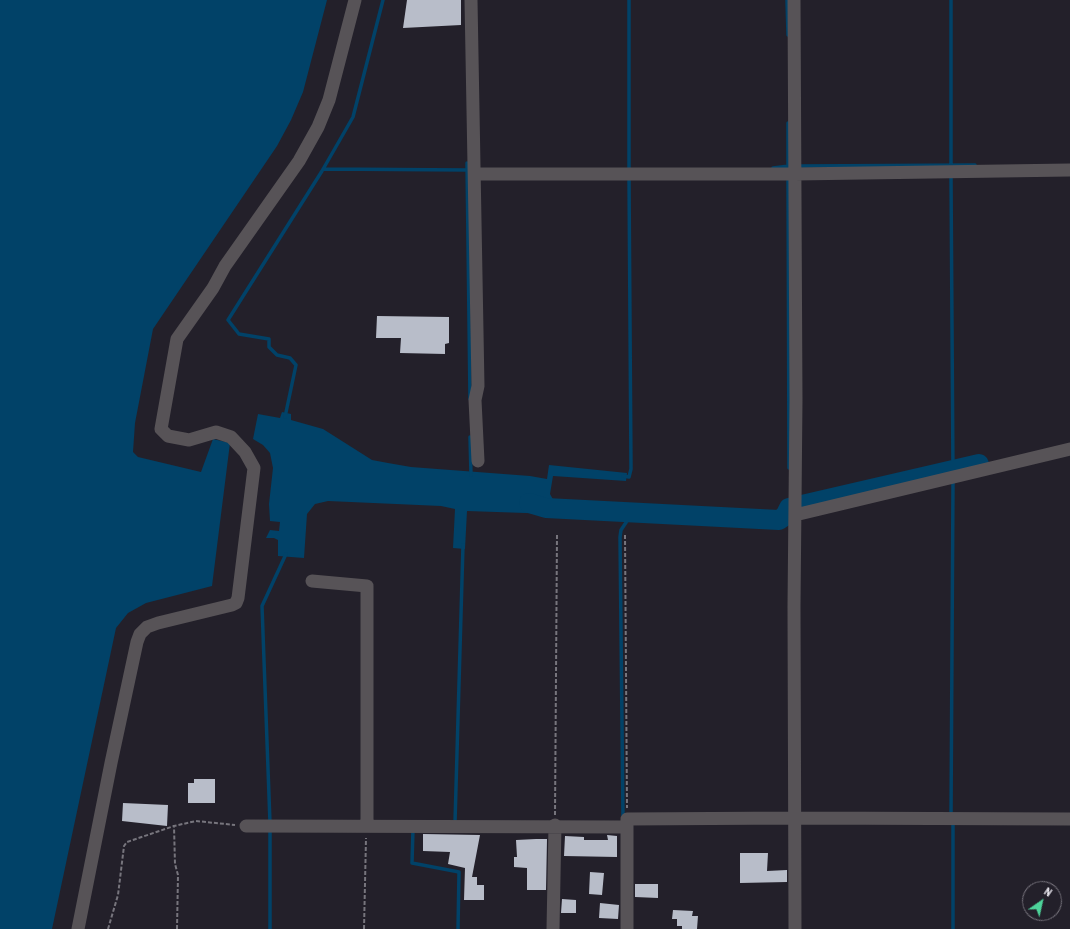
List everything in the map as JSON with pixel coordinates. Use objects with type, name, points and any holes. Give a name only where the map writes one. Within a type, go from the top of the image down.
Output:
[{"type":"street","points":[[78,929],[129,680],[140,634],[147,627],[158,623],[232,605],[238,598],[254,468],[246,452],[231,437],[216,432],[189,440],[168,436],[161,429],[177,339],[213,288],[225,266],[299,161],[318,127],[330,100],[355,0]]},
{"type":"street","points":[[471,0],[478,386],[475,400],[478,461]]},
{"type":"street","points":[[794,0],[795,929]]},
{"type":"street","points":[[475,174],[795,174],[1070,170]]},
{"type":"street","points":[[795,510],[1070,449]]},
{"type":"street","points":[[312,581],[367,586],[367,826]]},
{"type":"street","points":[[246,826],[625,825],[796,818],[1070,819]]},
{"type":"street","points":[[625,825],[627,929]]},
{"type":"street","points":[[553,929],[554,826]]},
{"type":"path","points":[[554,826],[557,534]]},
{"type":"path","points":[[625,535],[625,825]]},
{"type":"path","points":[[108,929],[118,895],[124,846],[127,842],[174,826],[196,822],[246,826]]},
{"type":"path","points":[[174,826],[175,864],[178,874],[178,929]]},
{"type":"path","points":[[364,929],[367,826]]},
{"type":"water","points":[[0,0],[327,0],[303,92],[291,120],[277,146],[153,329],[135,423],[133,452],[138,457],[201,472],[213,439],[230,443],[212,586],[146,603],[128,613],[116,628],[52,929],[0,929]]},
{"type":"water","points":[[282,412],[291,414],[291,420],[323,429],[372,460],[411,467],[530,476],[547,479],[549,465],[627,473],[626,481],[553,476],[550,494],[555,503],[555,514],[467,511],[465,549],[453,548],[455,509],[441,506],[328,501],[315,504],[307,514],[304,558],[278,556],[278,540],[274,538],[266,538],[270,530],[279,531],[280,522],[270,521],[269,504],[273,468],[270,453],[263,445],[253,439],[258,414],[280,418]]},
{"type":"building","points":[[407,0],[461,0],[461,25],[403,28]]},
{"type":"building","points":[[377,316],[449,317],[449,343],[445,344],[445,354],[400,353],[401,338],[376,338]]},
{"type":"building","points":[[194,779],[215,779],[215,803],[188,803],[188,783],[194,783]]},
{"type":"building","points":[[123,803],[168,805],[167,826],[122,821]]},
{"type":"building","points":[[423,834],[480,835],[472,877],[477,877],[477,885],[484,885],[484,900],[464,900],[465,868],[448,864],[450,852],[423,851]]},
{"type":"building","points":[[607,835],[617,836],[617,857],[564,856],[565,836],[584,837],[584,840],[608,840]]},
{"type":"building","points":[[547,839],[546,890],[527,890],[527,868],[514,867],[514,857],[517,857],[516,840]]},
{"type":"building","points":[[740,853],[768,853],[767,871],[787,870],[787,882],[740,883]]},
{"type":"building","points":[[590,872],[604,873],[602,895],[589,894]]},
{"type":"building","points":[[635,884],[658,884],[658,898],[635,897]]},
{"type":"building","points":[[562,899],[576,900],[576,913],[561,913]]},
{"type":"building","points":[[600,903],[619,905],[618,919],[599,918]]},
{"type":"building","points":[[673,910],[693,911],[692,916],[698,916],[697,929],[682,929],[682,926],[677,926],[677,919],[672,919]]},
{"type":"waterway","points":[[285,417],[296,365],[290,358],[277,355],[269,347],[269,339],[239,334],[228,320],[322,171],[353,117],[383,0]]},
{"type":"waterway","points":[[629,0],[629,171]]},
{"type":"waterway","points":[[787,0],[788,35]]},
{"type":"waterway","points":[[951,0],[951,167]]},
{"type":"waterway","points":[[788,123],[788,169]]},
{"type":"waterway","points":[[467,163],[470,399]]},
{"type":"waterway","points":[[800,166],[975,165]]},
{"type":"waterway","points":[[773,168],[789,166]]},
{"type":"waterway","points":[[323,169],[468,170]]},
{"type":"waterway","points":[[623,476],[629,477],[631,469],[629,177]]},
{"type":"waterway","points":[[788,177],[789,468]]},
{"type":"waterway","points":[[951,177],[953,474]]},
{"type":"waterway","points":[[470,437],[471,475]]},
{"type":"waterway","points":[[529,503],[546,508],[779,520],[785,516],[789,508],[979,464]]},
{"type":"waterway","points":[[951,816],[953,483]]},
{"type":"waterway","points":[[623,819],[620,537],[621,530],[633,512]]},
{"type":"waterway","points":[[455,822],[463,545]]},
{"type":"waterway","points":[[270,823],[262,606],[286,554]]},
{"type":"waterway","points":[[953,824],[953,929]]},
{"type":"waterway","points":[[270,829],[270,929]]},
{"type":"waterway","points":[[413,829],[412,863],[459,872],[458,929]]}]
